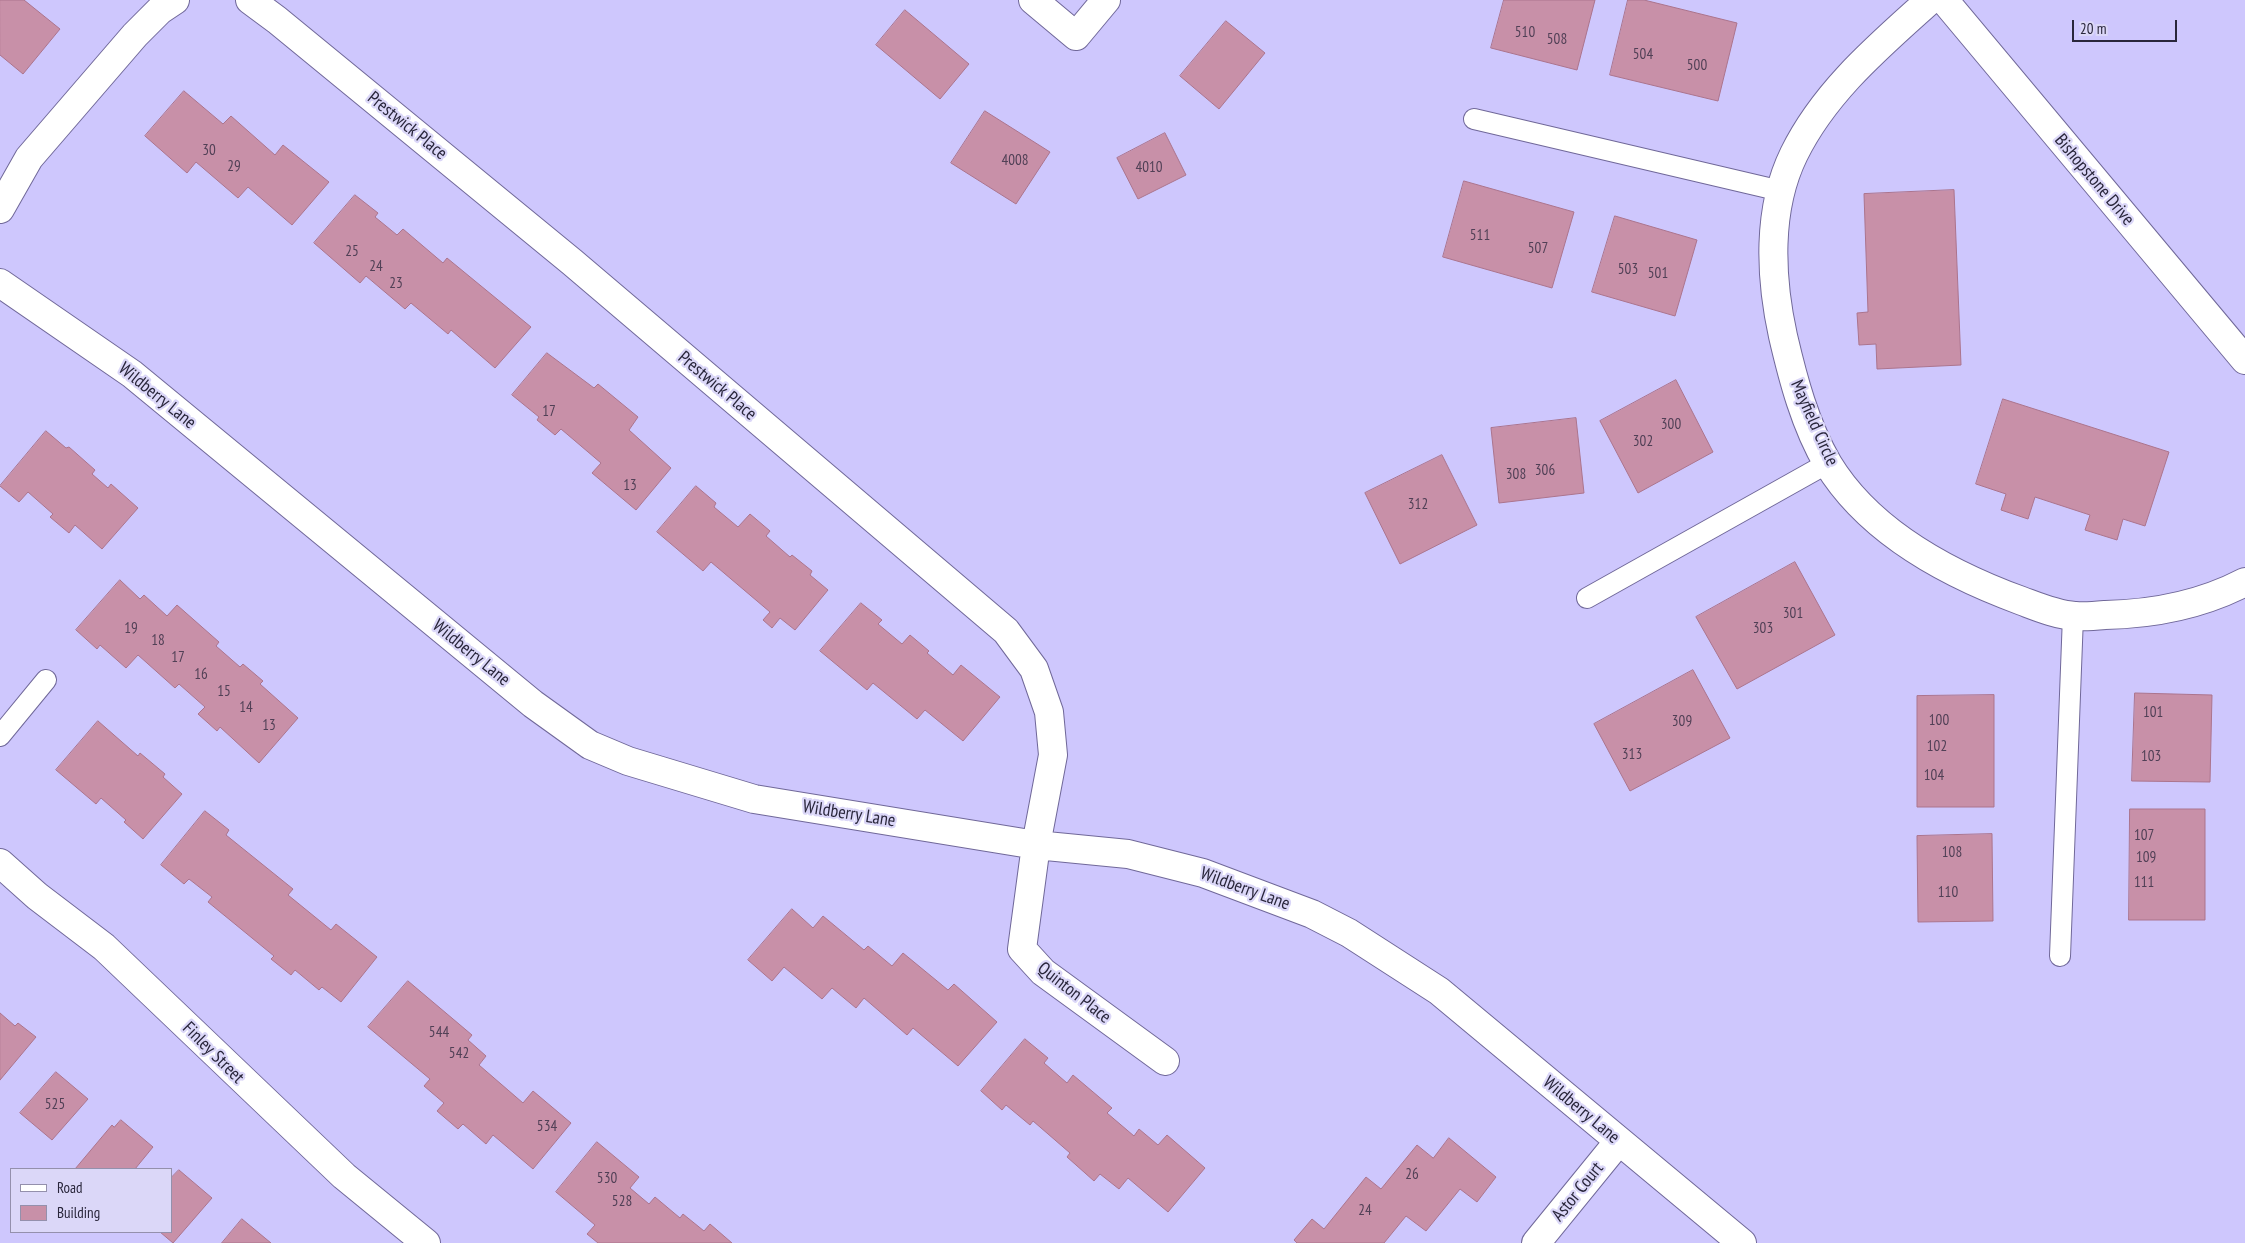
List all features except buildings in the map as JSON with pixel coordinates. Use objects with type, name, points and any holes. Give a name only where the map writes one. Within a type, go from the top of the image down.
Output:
[{"type":"street","points":[[0,209],[29,158],[135,35],[160,10],[175,0]]},
{"type":"street","name":"Prestwick Place","points":[[250,0],[277,20],[572,262],[1006,631],[1034,669],[1049,712],[1053,755],[1036,845]]},
{"type":"street","points":[[1033,0],[1076,36],[1106,0]]},
{"type":"street","name":"Mayfield Circle","points":[[1930,0],[1848,76],[1817,115],[1794,154],[1781,191],[1774,230],[1774,272],[1780,320],[1792,375],[1809,422],[1828,463],[1851,494],[1878,522],[1913,549],[1968,579],[2041,608],[2073,616],[2138,614],[2180,608],[2224,593],[2245,582]]},
{"type":"street","name":"Bishopstone Drive","points":[[1944,0],[2245,360]]},
{"type":"street","name":"Wildberry Lane","points":[[0,283],[132,374],[533,704],[590,745],[628,761],[754,799],[1036,845],[1128,854],[1171,863],[1312,914],[1349,933],[1439,991],[1742,1243]]},
{"type":"street","name":"Quinton Place","points":[[1036,845],[1022,949],[1044,972],[1165,1061]]},
{"type":"street","name":"Finley Street","points":[[0,864],[37,896],[104,947],[344,1176],[426,1243]]},
{"type":"street","name":"Astor Court","points":[[1536,1243],[1619,1141]]},
{"type":"lane","points":[[1474,119],[1781,191]]},
{"type":"lane","points":[[1587,598],[1828,463]]},
{"type":"lane","points":[[2060,956],[2073,616]]},
{"type":"lane","points":[[0,736],[46,680]]}]
